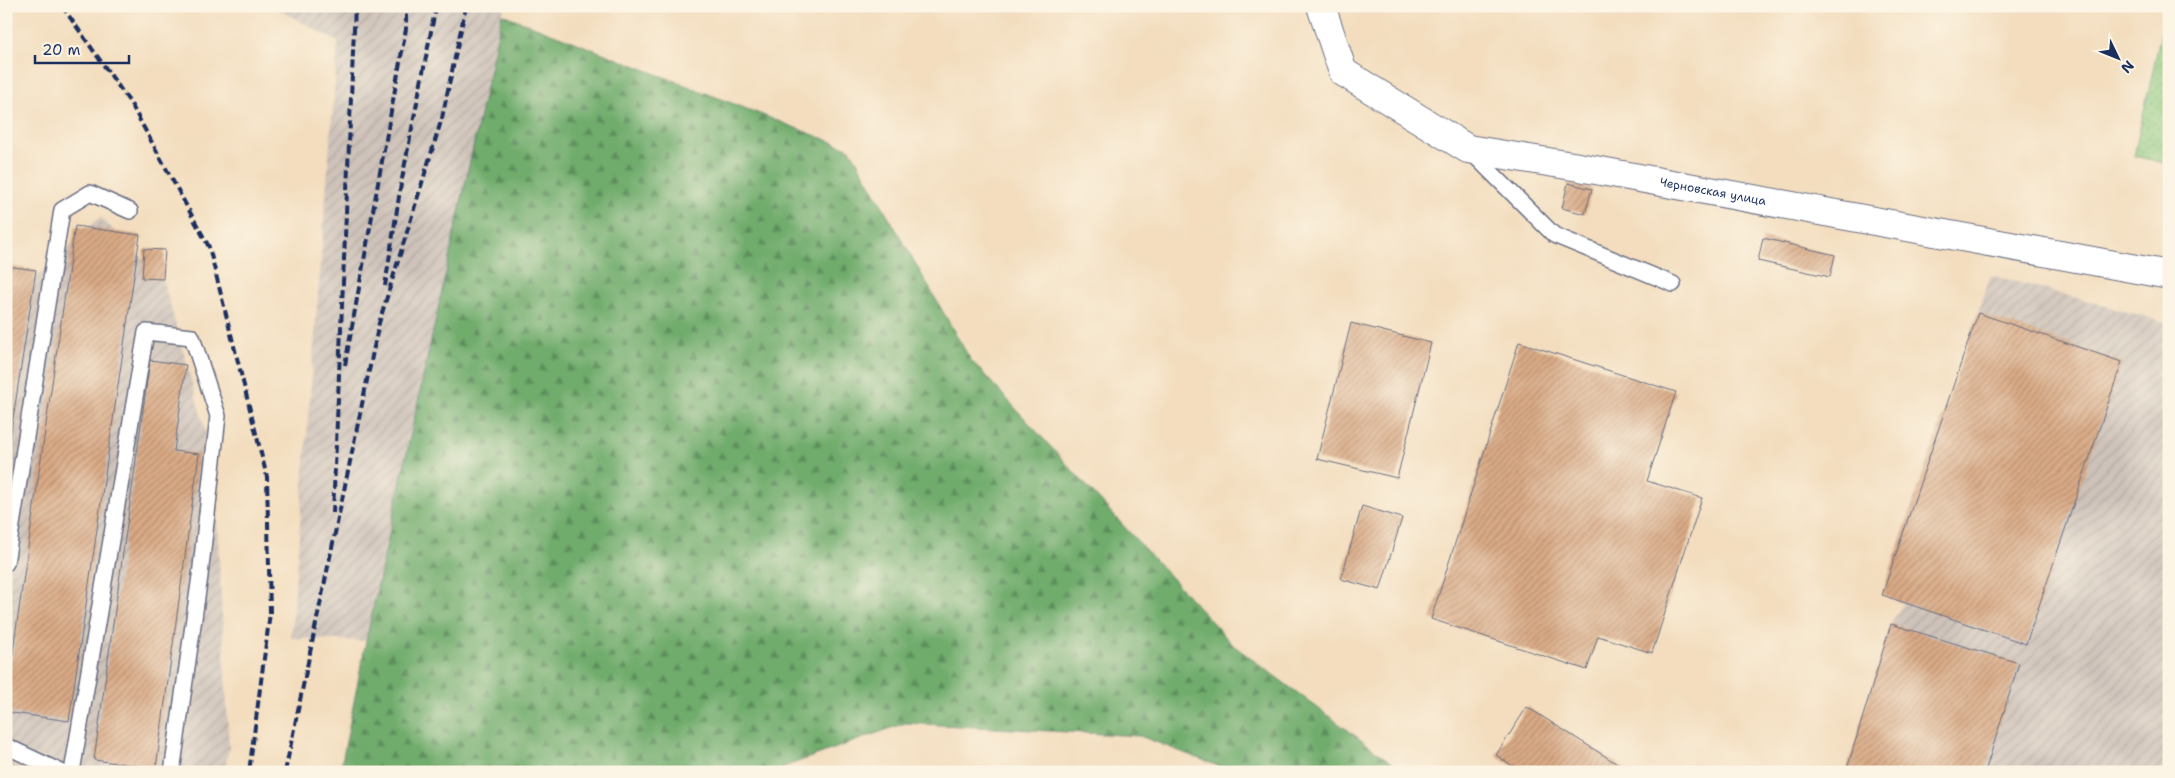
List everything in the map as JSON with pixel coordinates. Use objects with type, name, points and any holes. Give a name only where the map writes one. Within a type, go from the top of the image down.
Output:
[{"type":"street","name":"Черновская улица","points":[[1321,6],[1343,72],[1468,149],[1580,167],[2169,275]]},
{"type":"lane","points":[[1468,149],[1554,235],[1673,284]]},
{"type":"lane","points":[[6,562],[62,210],[90,193],[130,211]]},
{"type":"lane","points":[[72,772],[146,332],[192,337],[218,416],[200,576],[172,772]]},
{"type":"lane","points":[[6,746],[61,772]]},
{"type":"shaded area","points":[[272,6],[504,6],[366,641],[291,638],[338,42]]},
{"type":"shaded area","points":[[100,217],[163,279],[214,462],[229,749],[224,772],[6,772],[6,279],[31,283]]},
{"type":"shaded area","points":[[1991,275],[2169,323],[2169,772],[1846,772],[1891,624],[1903,603],[1882,595]]},
{"type":"green space","points":[[2167,6],[2169,6],[2169,164],[2134,156]]},
{"type":"green space","points":[[502,14],[850,149],[970,359],[1233,645],[1404,772],[1234,772],[1140,736],[905,723],[770,772],[340,772],[366,641]]},
{"type":"building","points":[[1568,183],[1592,189],[1585,214],[1562,208]]},
{"type":"building","points":[[75,226],[140,235],[69,721],[6,712],[6,698]]},
{"type":"building","points":[[1763,238],[1835,255],[1830,277],[1758,261]]},
{"type":"building","points":[[144,249],[165,250],[163,279],[142,278]]},
{"type":"building","points":[[6,266],[36,270],[7,457],[6,457]]},
{"type":"building","points":[[1978,313],[2122,362],[2026,644],[1882,595]]},
{"type":"building","points":[[1351,323],[1431,343],[1397,478],[1317,459]]},
{"type":"building","points":[[1519,342],[1676,392],[1647,481],[1702,498],[1652,653],[1598,636],[1587,670],[1431,619]]},
{"type":"building","points":[[150,360],[186,365],[174,451],[199,454],[156,768],[94,760]]},
{"type":"building","points":[[1362,506],[1402,518],[1380,590],[1341,579]]},
{"type":"building","points":[[1891,624],[2019,663],[1985,772],[1846,772]]},
{"type":"building","points":[[1527,707],[1630,772],[1522,772],[1496,755]]},
{"type":"building","points":[[6,765],[33,771],[33,772],[6,772]]},
{"type":"railway","points":[[62,6],[131,104],[209,247],[267,477],[270,613],[249,772]]},
{"type":"railway","points":[[333,513],[355,6]]},
{"type":"railway","points":[[345,365],[406,29],[406,6]]},
{"type":"railway","points":[[385,286],[401,184],[436,6]]},
{"type":"railway","points":[[285,772],[379,323],[442,118],[466,6]]}]
